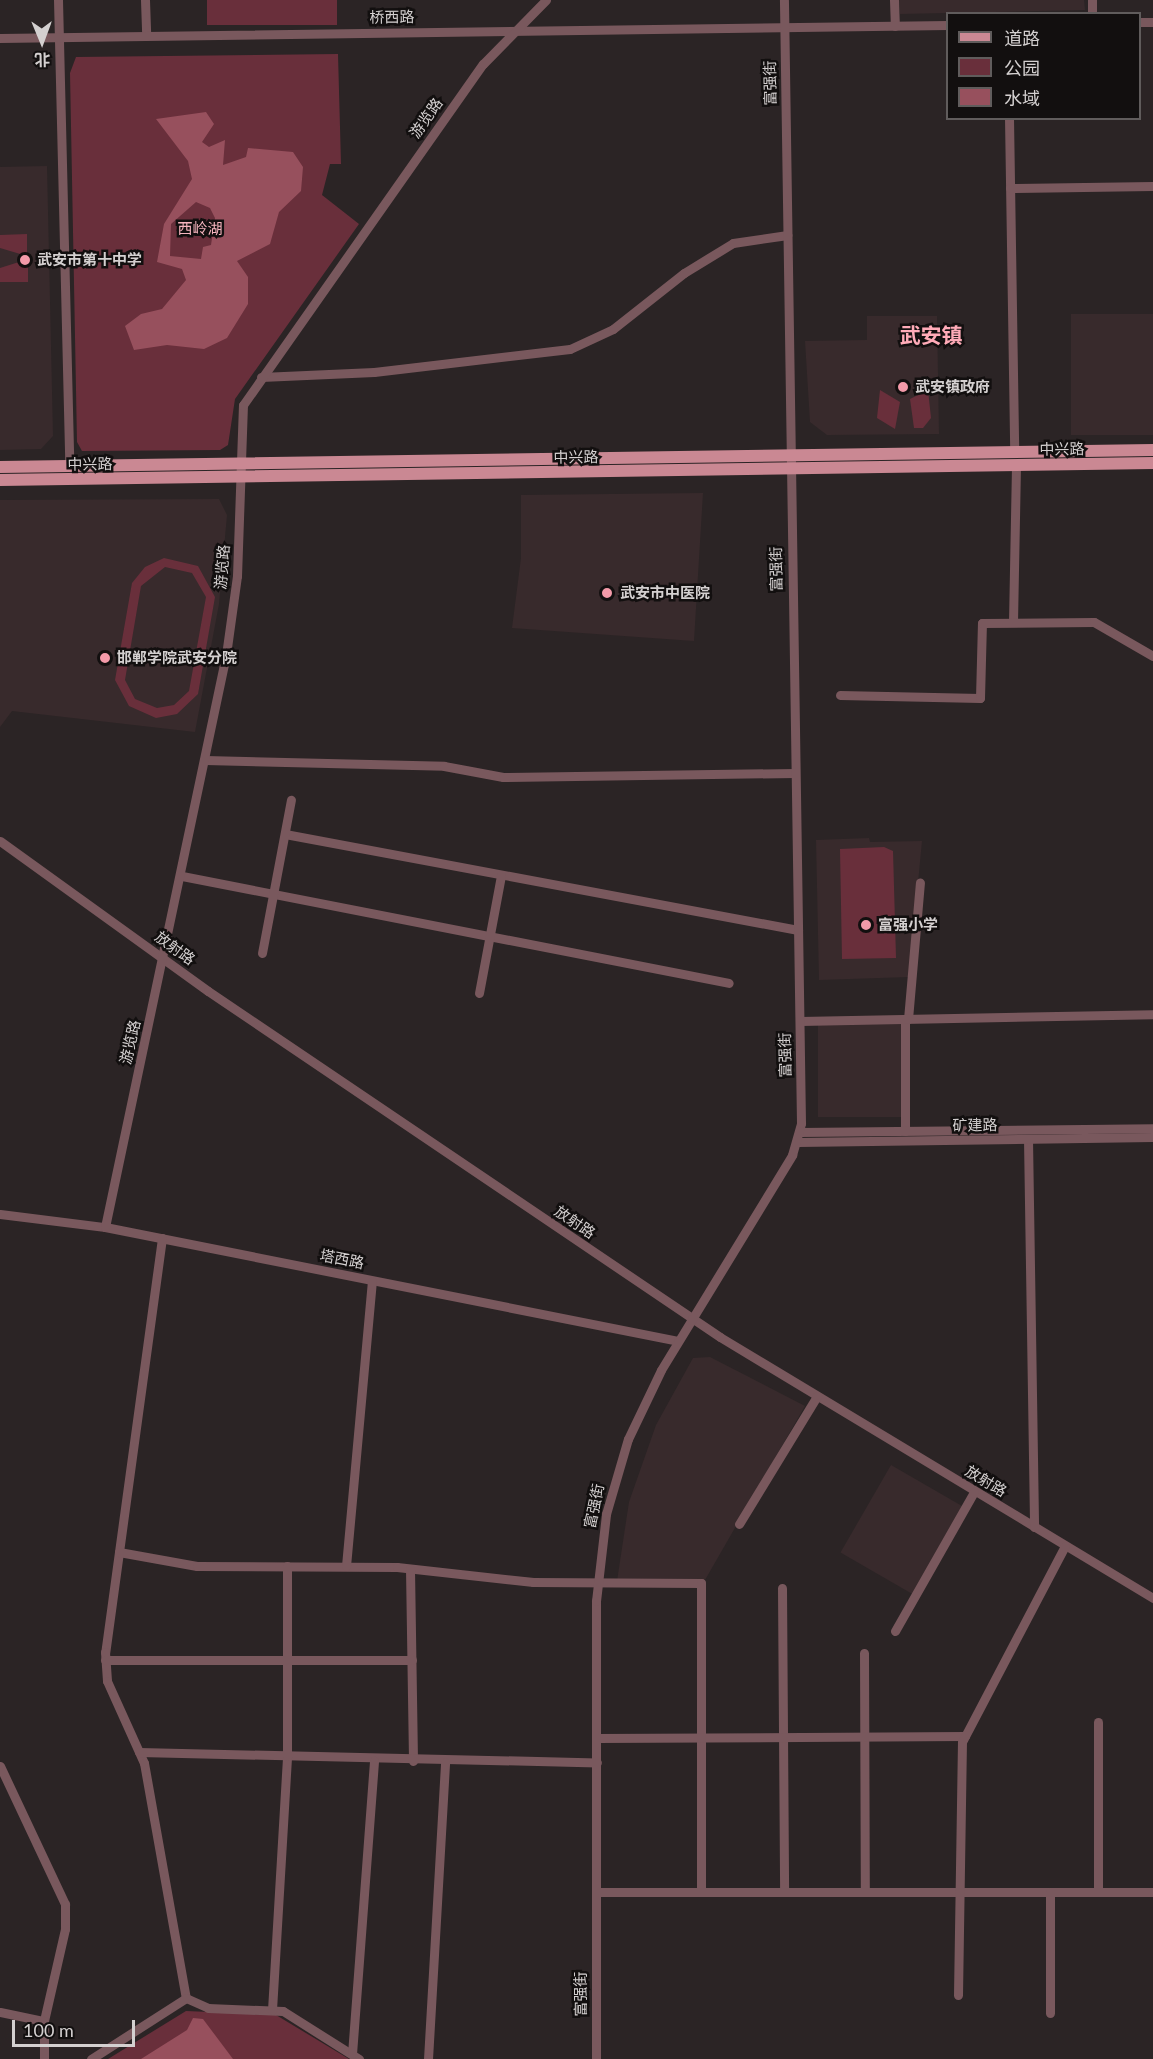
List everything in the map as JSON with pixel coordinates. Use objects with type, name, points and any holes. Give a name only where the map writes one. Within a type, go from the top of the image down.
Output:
[{"type":"main road","name":"中兴路","points":[[0,467],[1153,450]]},
{"type":"main road","name":"中兴路","points":[[0,480],[1153,463]]},
{"type":"street","points":[[58,0],[69,466]]},
{"type":"street","points":[[145,0],[146,36]]},
{"type":"street","name":"游览路","points":[[105,1227],[182,876],[237,576],[241,410],[261,377],[512,29],[546,0]]},
{"type":"street","name":"富强街","points":[[596,2059],[598,1584],[621,1460],[690,1317],[799,1137],[800,1021],[789,455],[784,0]]},
{"type":"street","points":[[894,0],[895,26]]},
{"type":"street","name":"桥西路","points":[[0,38],[512,29],[946,25]]},
{"type":"street","points":[[1009,120],[1014,452]]},
{"type":"street","points":[[1010,188],[1153,186]]},
{"type":"street","points":[[261,377],[385,371],[570,349],[613,329],[684,273],[733,243],[787,235]]},
{"type":"street","points":[[1013,622],[1016,465]]},
{"type":"street","points":[[840,695],[980,698],[982,623],[1094,622],[1153,656]]},
{"type":"street","points":[[205,760],[444,766],[503,777],[795,773]]},
{"type":"street","points":[[262,953],[291,800]]},
{"type":"street","points":[[285,834],[798,930]]},
{"type":"street","name":"放射路","points":[[0,841],[164,959],[690,1317],[974,1492],[1153,1598]]},
{"type":"street","points":[[479,993],[501,875]]},
{"type":"street","points":[[182,876],[274,892],[729,983]]},
{"type":"street","points":[[905,1131],[906,1019],[920,883]]},
{"type":"street","points":[[800,1021],[1153,1014]]},
{"type":"street","name":"矿建路","points":[[799,1137],[905,1131],[1153,1128]]},
{"type":"street","name":"矿建路","points":[[799,1137],[1028,1139],[1153,1137]]},
{"type":"street","points":[[1028,1139],[1034,1527]]},
{"type":"street","name":"塔西路","points":[[0,1214],[105,1227],[678,1341]]},
{"type":"street","points":[[162,1239],[105,1660],[106,1682],[139,1752],[186,1998]]},
{"type":"street","points":[[346,1566],[372,1281]]},
{"type":"street","points":[[738,1524],[817,1396]]},
{"type":"street","points":[[895,1631],[974,1492]]},
{"type":"street","points":[[958,1995],[965,1736],[1065,1546]]},
{"type":"street","points":[[119,1552],[166,1564],[346,1566],[598,1584],[701,1583],[701,1892]]},
{"type":"street","points":[[272,2010],[287,1756],[286,1566]]},
{"type":"street","points":[[410,1569],[413,1761]]},
{"type":"street","points":[[782,1588],[784,1892]]},
{"type":"street","points":[[864,1653],[865,1892]]},
{"type":"street","points":[[105,1660],[412,1660]]},
{"type":"street","points":[[1098,1722],[1098,1892]]},
{"type":"street","points":[[597,1738],[965,1736]]},
{"type":"street","points":[[139,1752],[374,1761],[597,1762]]},
{"type":"street","points":[[186,1998],[208,2008],[272,2010],[356,2057],[374,1761]]},
{"type":"street","points":[[428,2059],[445,1762]]},
{"type":"street","points":[[0,1766],[64,1904],[65,1929],[44,2021],[44,2059]]},
{"type":"street","points":[[597,1892],[1153,1892]]},
{"type":"street","points":[[1050,1892],[1050,2013]]},
{"type":"street","points":[[91,2059],[186,1998]]},
{"type":"street","points":[[0,2012],[44,2021]]},
{"type":"shaded area","points":[[899,0],[1084,0],[1085,10],[946,12],[900,14]]},
{"type":"shaded area","name":"武安市第十中学","points":[[47,166],[53,436],[41,449],[0,450],[0,167]]},
{"type":"shaded area","points":[[1071,314],[1153,314],[1153,435],[1071,435]]},
{"type":"shaded area","name":"武安镇政府","points":[[867,316],[937,316],[939,434],[827,435],[810,422],[805,341],[867,340]]},
{"type":"shaded area","name":"武安市中医院","points":[[703,493],[694,641],[512,628],[521,558],[521,495]]},
{"type":"shaded area","name":"邯郸学院武安分院","points":[[219,499],[227,515],[219,604],[195,732],[12,711],[0,727],[0,500]]},
{"type":"shaded area","name":"富强小学","points":[[869,838],[870,842],[922,841],[909,977],[819,980],[816,840]]},
{"type":"shaded area","points":[[818,1020],[903,1020],[903,1117],[818,1117]]},
{"type":"shaded area","points":[[710,1357],[805,1406],[705,1580],[617,1581],[629,1502],[656,1425],[693,1358]]},
{"type":"shaded area","points":[[891,1465],[965,1508],[915,1595],[840,1552]]},
{"type":"green space","points":[[207,0],[337,0],[337,25],[207,25]]},
{"type":"green space","name":"西岭湖","points":[[338,54],[341,164],[330,164],[322,195],[359,224],[235,399],[228,445],[220,450],[82,451],[77,442],[70,73],[76,57]]},
{"type":"green space","points":[[27,234],[27,256],[0,248],[0,235]]},
{"type":"green space","points":[[19,262],[28,262],[28,282],[0,282],[0,268]]},
{"type":"green space","points":[[880,390],[900,402],[895,429],[877,418]]},
{"type":"green space","points":[[928,390],[931,418],[923,428],[914,428],[910,399]]},
{"type":"green space","points":[[164,558],[198,566],[215,597],[198,694],[177,714],[156,718],[129,706],[115,680],[132,583],[145,567]],"holes":[[[165,567],[192,573],[206,597],[189,691],[174,705],[157,708],[135,699],[125,680],[141,586]]]},
{"type":"green space","points":[[884,847],[893,851],[896,958],[842,959],[840,849]]},
{"type":"green space","points":[[186,2011],[276,2015],[349,2059],[108,2059]]},
{"type":"water","points":[[206,112],[214,124],[202,142],[209,147],[225,140],[223,165],[246,157],[248,148],[293,152],[303,167],[301,191],[279,212],[270,244],[237,261],[248,277],[248,304],[227,338],[204,349],[167,345],[134,350],[125,326],[141,314],[162,309],[186,280],[182,269],[157,262],[164,224],[192,179],[188,161],[156,119]],"holes":[[[196,202],[210,208],[215,218],[211,245],[203,247],[201,259],[170,256],[171,224]]]},
{"type":"water","points":[[193,2018],[203,2019],[233,2059],[141,2059],[187,2030]]},
{"type":"place","name":"武安市第十中学","points":[[25,260]]},
{"type":"place","name":"武安镇政府","points":[[903,387]]},
{"type":"place","name":"武安市中医院","points":[[607,593]]},
{"type":"place","name":"邯郸学院武安分院","points":[[105,658]]},
{"type":"place","name":"富强小学","points":[[866,925]]},
{"type":"district","name":"武安镇","points":[[931,335]]}]
